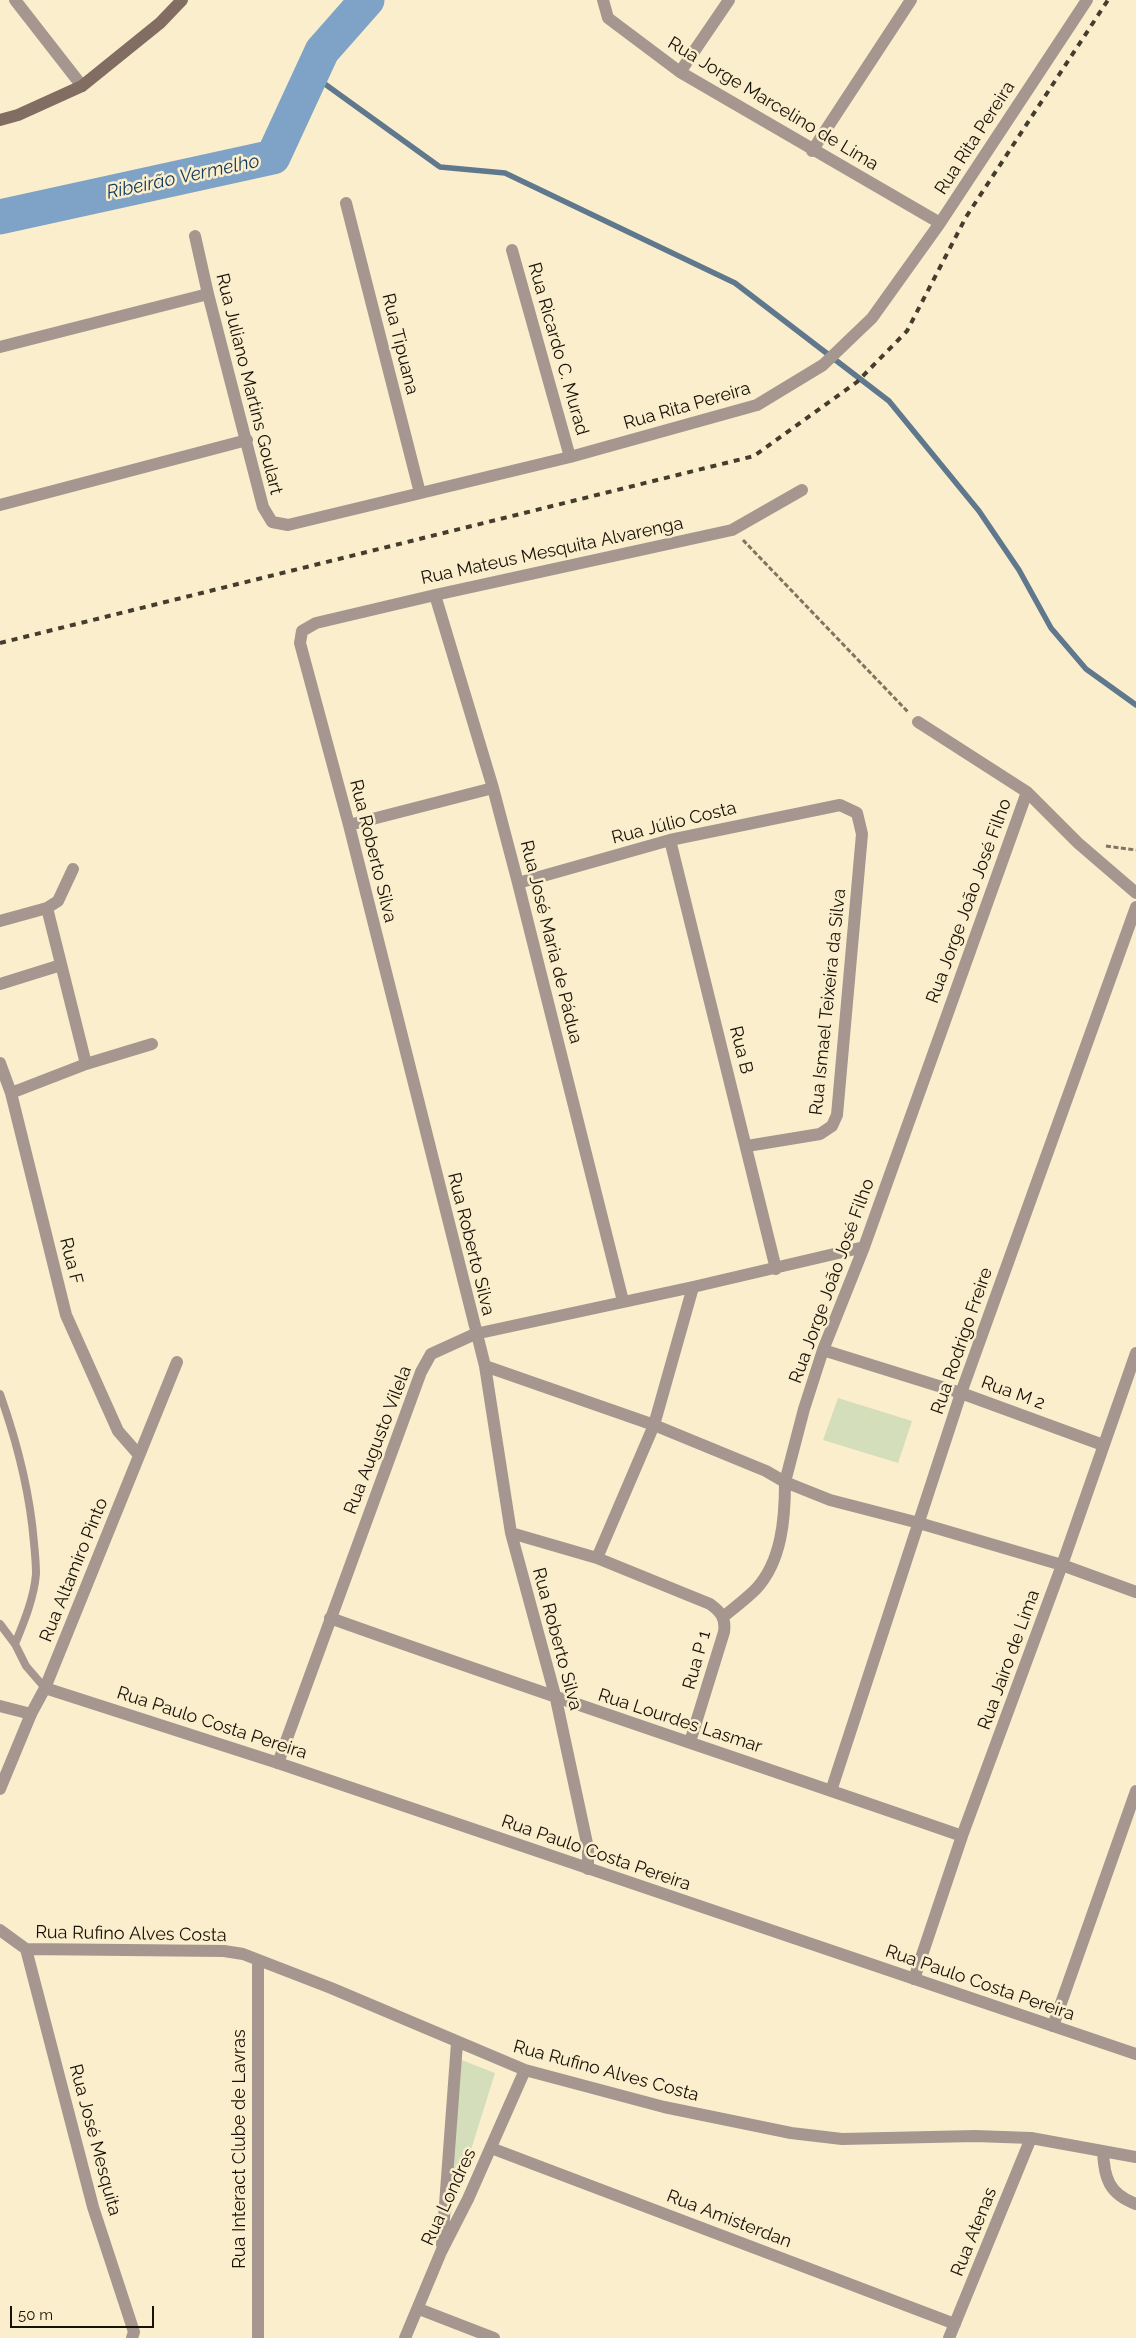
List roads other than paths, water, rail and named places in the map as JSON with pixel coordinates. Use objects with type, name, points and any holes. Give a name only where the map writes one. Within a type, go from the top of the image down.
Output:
[{"type":"main road","points":[[0,120],[18,115],[82,86],[160,23],[182,0]]},
{"type":"street","points":[[15,0],[82,86]]},
{"type":"street","name":"Rua Jorge Marcelino de Lima","points":[[604,0],[608,18],[680,72],[940,223]]},
{"type":"street","points":[[680,72],[729,0]]},
{"type":"street","points":[[812,150],[911,0]]},
{"type":"street","name":"Rua Rita Pereira","points":[[288,525],[570,456],[757,405],[824,365],[872,318],[940,223],[1087,0]]},
{"type":"street","name":"Rua Tipuana","points":[[346,203],[420,494]]},
{"type":"street","name":"Rua Juliano Martins Goulart","points":[[195,236],[208,294],[263,507],[272,522],[288,525]]},
{"type":"street","name":"Rua Ricardo C. Murad","points":[[512,250],[570,456]]},
{"type":"street","points":[[0,347],[208,294]]},
{"type":"street","points":[[0,505],[246,440]]},
{"type":"street","name":"Rua Mateus Mesquita Alvarenga","points":[[302,631],[316,623],[435,595],[732,530],[802,490]]},
{"type":"street","name":"Rua José Maria de Pádua","points":[[435,595],[493,788],[623,1301]]},
{"type":"street","name":"Rua Roberto Silva","points":[[302,631],[300,643],[349,825],[475,1334],[485,1366],[511,1533],[556,1699],[588,1848],[588,1869]]},
{"type":"street","points":[[918,722],[1026,792],[1078,843],[1136,893]]},
{"type":"street","points":[[349,825],[493,788]]},
{"type":"street","name":"Rua Jorge João José Filho","points":[[723,1617],[757,1588],[769,1569],[779,1543],[785,1516],[785,1482],[804,1408],[823,1350],[864,1247],[1026,792]]},
{"type":"street","name":"Rua Júlio Costa","points":[[518,883],[670,840],[840,804]]},
{"type":"street","name":"Rua Ismael Teixeira da Silva","points":[[748,1146],[820,1134],[832,1126],[837,1115],[862,834],[857,813],[840,804]]},
{"type":"street","name":"Rua B","points":[[670,840],[748,1146],[776,1268]]},
{"type":"street","points":[[0,922],[47,908],[58,901],[73,869]]},
{"type":"street","name":"Rua Rodrigo Freire","points":[[831,1791],[961,1393],[1136,907]]},
{"type":"street","points":[[47,908],[86,1064]]},
{"type":"street","points":[[0,984],[61,965]]},
{"type":"street","points":[[10,1093],[86,1064],[152,1044]]},
{"type":"street","name":"Rua F","points":[[0,1063],[10,1093],[66,1315],[118,1431],[139,1455]]},
{"type":"street","name":"Rua Augusto Vilela","points":[[278,1763],[421,1372],[431,1354],[475,1334],[693,1287],[864,1247]]},
{"type":"street","points":[[597,1558],[654,1425],[693,1287]]},
{"type":"street","name":"Rua M 2","points":[[823,1350],[961,1393],[1103,1445]]},
{"type":"street","name":"Rua Jairo de Lima","points":[[914,1979],[962,1836],[1062,1565],[1136,1353]]},
{"type":"street","name":"Rua Altamiro Pinto","points":[[0,1789],[31,1714],[45,1688],[177,1362]]},
{"type":"street","points":[[485,1366],[654,1425],[760,1468],[785,1482],[830,1500],[919,1523],[1062,1565],[1136,1592]]},
{"type":"street","points":[[511,1533],[597,1558],[710,1604],[718,1609],[723,1617]]},
{"type":"street","name":"Rua P 1","points":[[690,1742],[722,1638],[723,1617]]},
{"type":"street","name":"Rua Lourdes Lasmar","points":[[330,1618],[556,1699],[690,1742],[962,1836]]},
{"type":"street","name":"Rua Paulo Costa Pereira","points":[[45,1688],[278,1763],[1136,2054]]},
{"type":"street","points":[[0,1706],[31,1714]]},
{"type":"street","points":[[1054,2026],[1136,1791]]},
{"type":"street","name":"Rua Rufino Alves Costa","points":[[0,1930],[26,1949],[224,1951],[258,1960],[331,1988],[457,2043],[525,2070],[664,2107],[791,2133],[842,2139],[975,2136],[1031,2138],[1136,2157]]},
{"type":"street","name":"Rua José Mesquita","points":[[26,1949],[93,2207],[135,2336]]},
{"type":"street","name":"Rua Interact Clube de Lavras","points":[[258,1960],[258,2338]]},
{"type":"street","points":[[441,2252],[457,2043]]},
{"type":"street","name":"Rua Londres","points":[[405,2338],[419,2309],[441,2252],[491,2148],[525,2070]]},
{"type":"street","name":"Rua Atenas","points":[[949,2338],[1031,2138]]},
{"type":"street","name":"Rua Amisterdan","points":[[491,2148],[955,2324]]},
{"type":"street","points":[[1103,2152],[1104,2171],[1107,2182],[1120,2196],[1136,2204]]},
{"type":"street","points":[[419,2309],[494,2338]]},
{"type":"lane","points":[[0,1394],[7,1414],[31,1509],[36,1574],[15,1644]]},
{"type":"lane","points":[[0,1624],[15,1644],[26,1666],[45,1688]]},
{"type":"waterway","name":"Ribeirão Vermelho","points":[[0,217],[273,157],[322,51],[367,0]]},
{"type":"waterway","points":[[311,74],[440,167],[505,173],[735,283],[889,401],[979,511],[1019,570],[1051,628],[1086,669],[1136,705]]},
{"type":"railway","points":[[0,643],[754,456],[857,382],[907,331],[966,217],[1108,0]]}]
